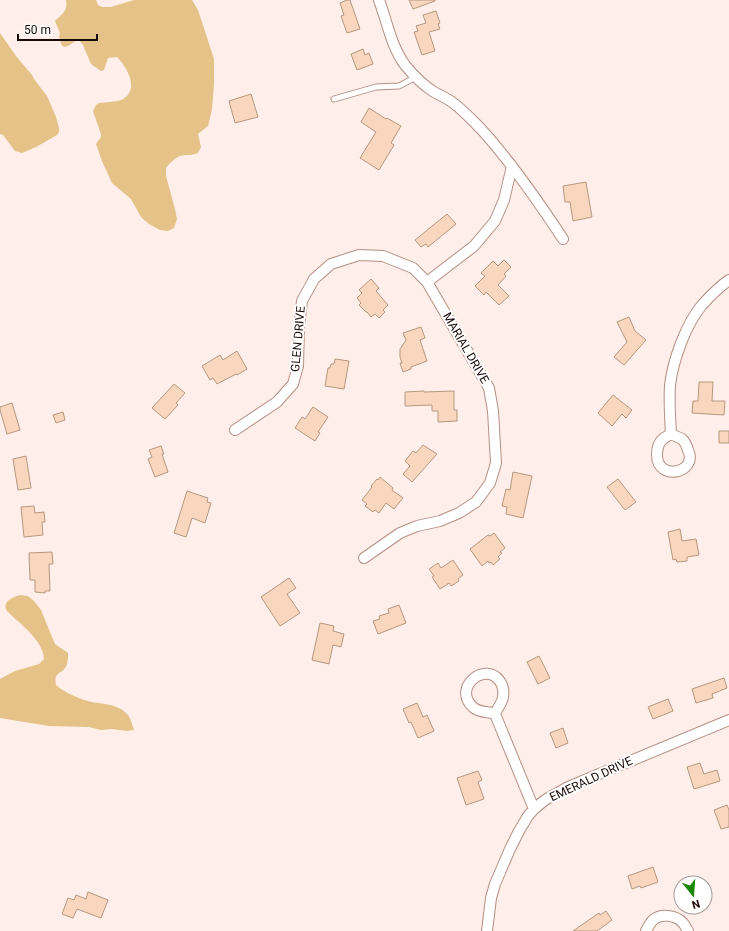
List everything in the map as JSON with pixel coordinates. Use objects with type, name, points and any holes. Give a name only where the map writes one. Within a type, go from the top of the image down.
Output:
[{"type":"street","points":[[379,0],[398,54],[403,62],[416,77],[432,91],[451,101],[480,128],[512,166],[563,239]]},
{"type":"street","points":[[427,282],[474,246],[495,220],[504,200],[512,166]]},
{"type":"street","name":"GLEN DRIVE","points":[[235,430],[277,402],[293,384],[298,366],[299,326],[302,301],[314,279],[331,264],[359,255],[383,256],[413,268],[427,282]]},
{"type":"street","points":[[671,434],[670,386],[673,368],[679,351],[695,314],[710,297],[729,280]]},
{"type":"street","name":"MARIAL DRIVE","points":[[364,558],[400,533],[417,526],[440,521],[459,513],[476,502],[490,483],[496,463],[493,411],[489,388],[427,282]]},
{"type":"street","points":[[495,714],[534,809]]},
{"type":"street","name":"EMERALD DRIVE","points":[[487,931],[490,904],[495,884],[514,840],[525,820],[544,800],[568,788],[729,720]]},
{"type":"street","points":[[646,931],[651,922],[659,917],[665,916],[679,920],[688,931]]},
{"type":"lane","points":[[334,99],[376,87],[399,86],[416,77]]},
{"type":"shaded area","points":[[66,0],[96,0],[98,5],[102,7],[111,7],[134,0],[192,0],[198,10],[214,59],[212,109],[208,126],[198,134],[201,147],[198,153],[176,158],[166,168],[166,176],[177,219],[174,228],[168,231],[160,230],[149,224],[141,217],[131,199],[112,183],[102,161],[96,144],[101,137],[101,134],[93,111],[99,103],[119,101],[127,96],[130,91],[130,79],[125,67],[117,57],[108,58],[104,70],[101,71],[91,64],[83,45],[79,40],[69,46],[62,46],[59,37],[60,33],[55,21],[65,10]]},
{"type":"shaded area","points":[[0,33],[47,96],[59,128],[57,135],[22,153],[15,151],[3,135],[0,134]]},
{"type":"shaded area","points":[[20,595],[28,596],[34,601],[41,610],[55,644],[68,653],[66,667],[57,675],[55,680],[56,685],[66,692],[84,700],[108,704],[119,708],[128,715],[134,730],[101,730],[89,727],[49,726],[0,718],[0,679],[15,671],[39,664],[44,659],[40,645],[7,611],[6,605],[9,600]]},
{"type":"building","points":[[350,0],[360,29],[347,33],[341,16],[344,15],[340,3]]},
{"type":"building","points":[[409,0],[435,0],[435,1],[413,9]]},
{"type":"building","points":[[436,11],[440,23],[438,24],[440,29],[429,32],[435,51],[422,55],[414,32],[418,31],[416,26],[426,23],[423,15]]},
{"type":"building","points":[[363,49],[365,55],[369,53],[373,64],[357,70],[351,54]]},
{"type":"building","points":[[251,94],[258,117],[235,123],[229,101]]},
{"type":"building","points":[[369,108],[386,119],[387,118],[401,126],[391,143],[394,145],[379,170],[360,158],[376,132],[361,122]]},
{"type":"building","points":[[586,182],[592,217],[573,221],[570,202],[565,202],[563,186]]},
{"type":"building","points":[[447,214],[456,224],[428,247],[426,244],[421,247],[415,240]]},
{"type":"building","points":[[504,260],[511,267],[504,274],[506,276],[498,285],[509,296],[499,305],[486,292],[484,295],[475,286],[485,276],[481,273],[493,261],[498,266]]},
{"type":"building","points":[[371,279],[379,288],[376,291],[388,305],[383,310],[385,312],[379,318],[375,314],[371,317],[359,305],[361,303],[357,298],[362,293],[359,290]]},
{"type":"building","points":[[629,317],[635,331],[646,340],[624,365],[614,357],[627,342],[617,322]]},
{"type":"building","points":[[421,327],[425,338],[420,340],[427,361],[411,367],[411,369],[403,372],[400,363],[402,363],[400,349],[406,340],[403,333]]},
{"type":"building","points":[[237,351],[247,369],[217,384],[213,378],[210,380],[202,366],[220,355],[223,360]]},
{"type":"building","points":[[335,359],[349,361],[344,389],[325,386],[328,368],[330,368],[331,364],[334,364]]},
{"type":"building","points":[[699,382],[713,382],[712,401],[725,401],[724,415],[692,413],[693,401],[698,401]]},
{"type":"building","points":[[174,384],[185,393],[176,403],[178,405],[165,419],[152,408]]},
{"type":"building","points":[[454,391],[454,410],[457,410],[457,421],[438,422],[438,411],[432,411],[432,405],[405,406],[405,392]]},
{"type":"building","points":[[613,395],[632,410],[626,418],[622,414],[612,426],[598,413]]},
{"type":"building","points":[[12,403],[20,430],[7,434],[0,407]]},
{"type":"building","points":[[313,407],[328,417],[318,432],[320,433],[315,441],[295,428],[302,417],[305,419]]},
{"type":"building","points":[[63,412],[65,420],[56,423],[53,415]]},
{"type":"building","points":[[719,431],[729,431],[729,443],[719,443]]},
{"type":"building","points":[[423,445],[437,454],[412,482],[403,474],[410,466],[405,461],[413,451],[416,453]]},
{"type":"building","points":[[161,446],[168,472],[155,477],[148,459],[152,457],[149,450]]},
{"type":"building","points":[[26,456],[31,488],[18,490],[13,459]]},
{"type":"building","points":[[513,472],[532,476],[523,518],[506,514],[507,507],[502,506],[506,489],[510,490]]},
{"type":"building","points":[[380,477],[393,488],[392,490],[403,498],[394,509],[386,503],[379,513],[375,510],[373,512],[365,506],[367,504],[362,500],[372,487],[371,486]]},
{"type":"building","points":[[618,479],[636,502],[625,510],[607,487]]},
{"type":"building","points":[[187,491],[208,498],[207,502],[211,503],[205,523],[192,518],[186,537],[174,533]]},
{"type":"building","points":[[34,506],[35,513],[44,512],[45,522],[42,522],[43,535],[24,537],[21,507]]},
{"type":"building","points":[[680,529],[682,541],[696,539],[699,555],[687,557],[687,561],[677,562],[676,559],[673,560],[668,532]]},
{"type":"building","points":[[494,533],[505,548],[500,552],[502,553],[498,557],[500,559],[493,565],[488,561],[482,566],[470,549],[488,535],[490,536]]},
{"type":"building","points":[[52,552],[53,564],[49,564],[50,591],[45,591],[45,593],[35,592],[35,580],[30,580],[29,553]]},
{"type":"building","points":[[453,560],[463,575],[458,579],[459,581],[451,586],[449,583],[440,589],[432,577],[434,576],[429,569],[438,563],[441,568]]},
{"type":"building","points":[[289,578],[296,588],[287,594],[300,613],[280,626],[261,597]]},
{"type":"building","points":[[399,605],[406,623],[378,634],[373,621],[380,619],[379,616],[389,613],[388,609]]},
{"type":"building","points":[[320,623],[334,626],[333,631],[344,634],[341,647],[333,645],[329,664],[312,660]]},
{"type":"building","points":[[539,656],[550,678],[538,684],[527,662]]},
{"type":"building","points":[[724,678],[727,688],[712,694],[713,698],[696,703],[692,689]]},
{"type":"building","points":[[668,699],[673,711],[653,719],[648,707]]},
{"type":"building","points":[[417,703],[423,717],[427,715],[434,731],[418,738],[403,709]]},
{"type":"building","points":[[563,728],[568,743],[556,748],[550,733]]},
{"type":"building","points":[[700,763],[704,774],[717,770],[720,781],[694,789],[687,767]]},
{"type":"building","points":[[478,771],[482,780],[478,782],[484,799],[466,805],[457,778]]},
{"type":"building","points":[[727,805],[729,810],[729,827],[721,829],[714,810]]},
{"type":"building","points":[[653,867],[658,882],[641,888],[640,886],[632,889],[628,876]]},
{"type":"building","points":[[88,892],[108,900],[101,918],[77,909],[73,918],[62,914],[68,898],[74,900],[76,895],[86,899]]},
{"type":"building","points":[[606,911],[612,920],[597,931],[573,931],[599,913],[600,915]]}]
